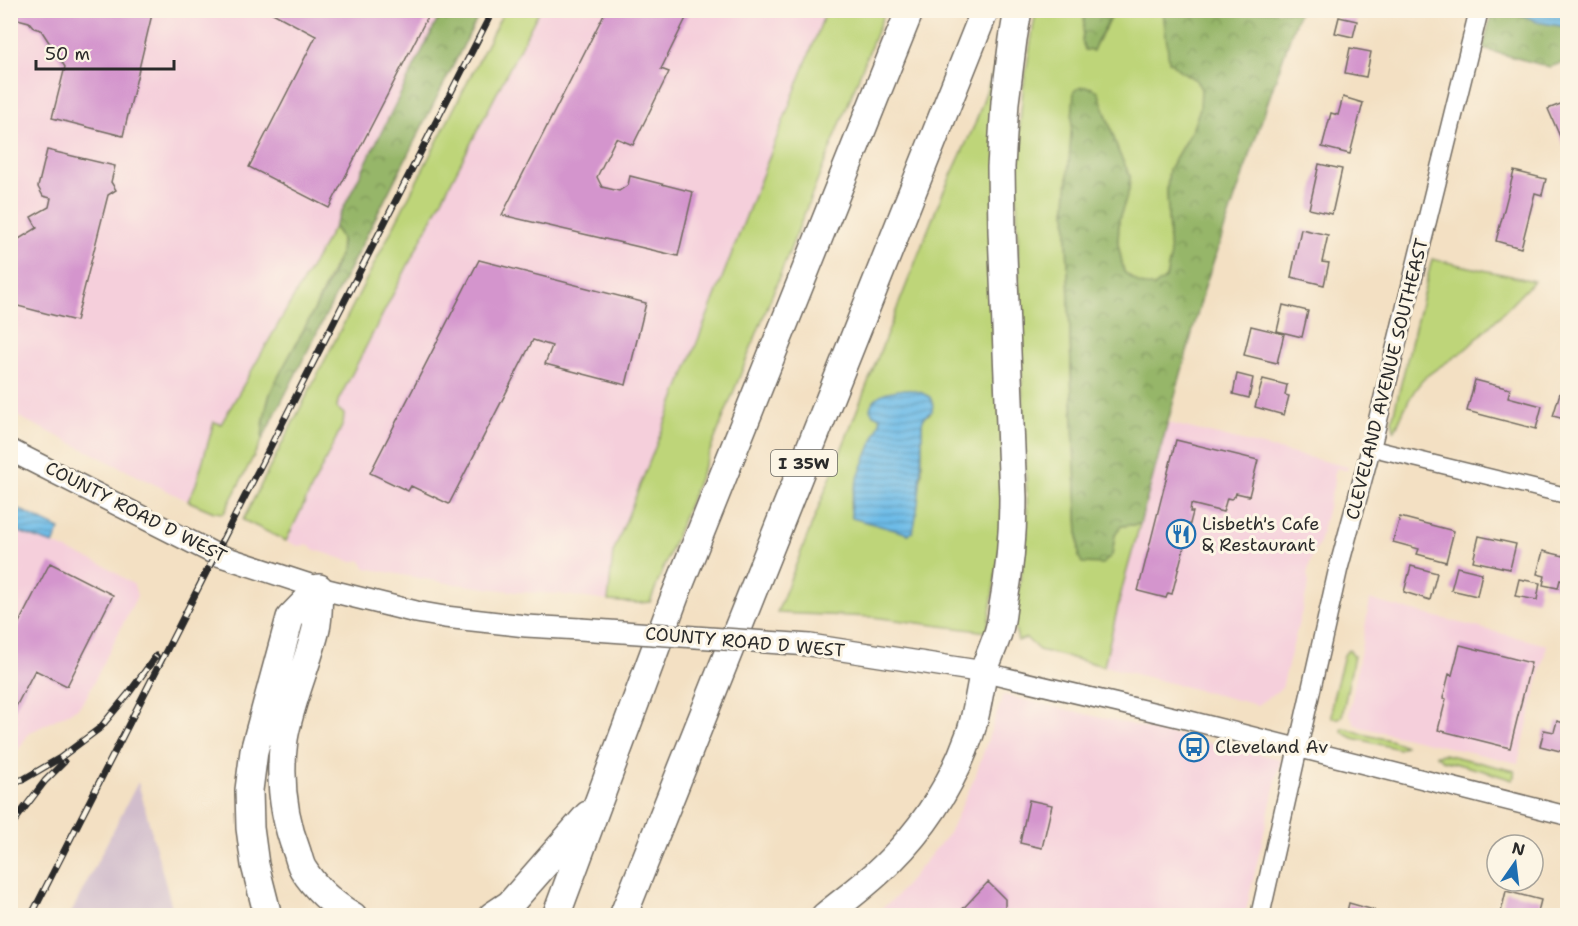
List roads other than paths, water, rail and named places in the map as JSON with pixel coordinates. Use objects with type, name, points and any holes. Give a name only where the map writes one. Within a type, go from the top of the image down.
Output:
[{"type":"highway","points":[[556,915],[675,596],[910,10]]},
{"type":"highway","name":"I 35W","points":[[623,915],[985,10]]},
{"type":"highway","points":[[825,915],[890,862],[915,835],[939,801],[958,766],[971,731],[984,672],[998,633],[1009,576],[1013,522],[1001,166],[1005,102],[1018,10]]},
{"type":"highway","points":[[268,915],[255,866],[250,828],[249,790],[254,751],[290,618],[319,588]]},
{"type":"highway","points":[[319,588],[317,627],[284,740],[282,773],[284,806],[291,837],[303,868],[330,900],[353,915]]},
{"type":"highway","points":[[492,915],[510,904],[598,803]]},
{"type":"main road","name":"COUNTY ROAD D WEST","points":[[10,450],[215,554],[319,588],[416,612],[514,625],[810,645],[984,672]]},
{"type":"street","name":"CLEVELAND AVENUE SOUTHEAST","points":[[1260,915],[1338,570],[1371,448],[1479,10]]},
{"type":"street","points":[[1371,448],[1568,496]]},
{"type":"street","name":"COUNTY ROAD D WEST","points":[[984,672],[1299,747],[1568,816]]},
{"type":"water","points":[[1520,11],[1567,11],[1567,27],[1537,22]]},
{"type":"water","points":[[906,389],[930,397],[933,404],[932,411],[924,417],[922,423],[918,505],[913,532],[909,534],[852,518],[851,509],[856,483],[881,418],[872,413],[870,409],[872,403],[884,393]]},
{"type":"water","points":[[10,505],[60,529],[53,544],[11,529]]},
{"type":"railway","points":[[31,916],[493,10]]},
{"type":"railway","points":[[10,783],[24,779],[60,758],[100,728],[156,656]]},
{"type":"railway","points":[[10,827],[45,781],[64,762]]},
{"type":"place","name":"Lisbeth's Cafe & Restaurant","points":[[1181,534]]},
{"type":"place","name":"Cleveland Av","points":[[1194,747]]}]
